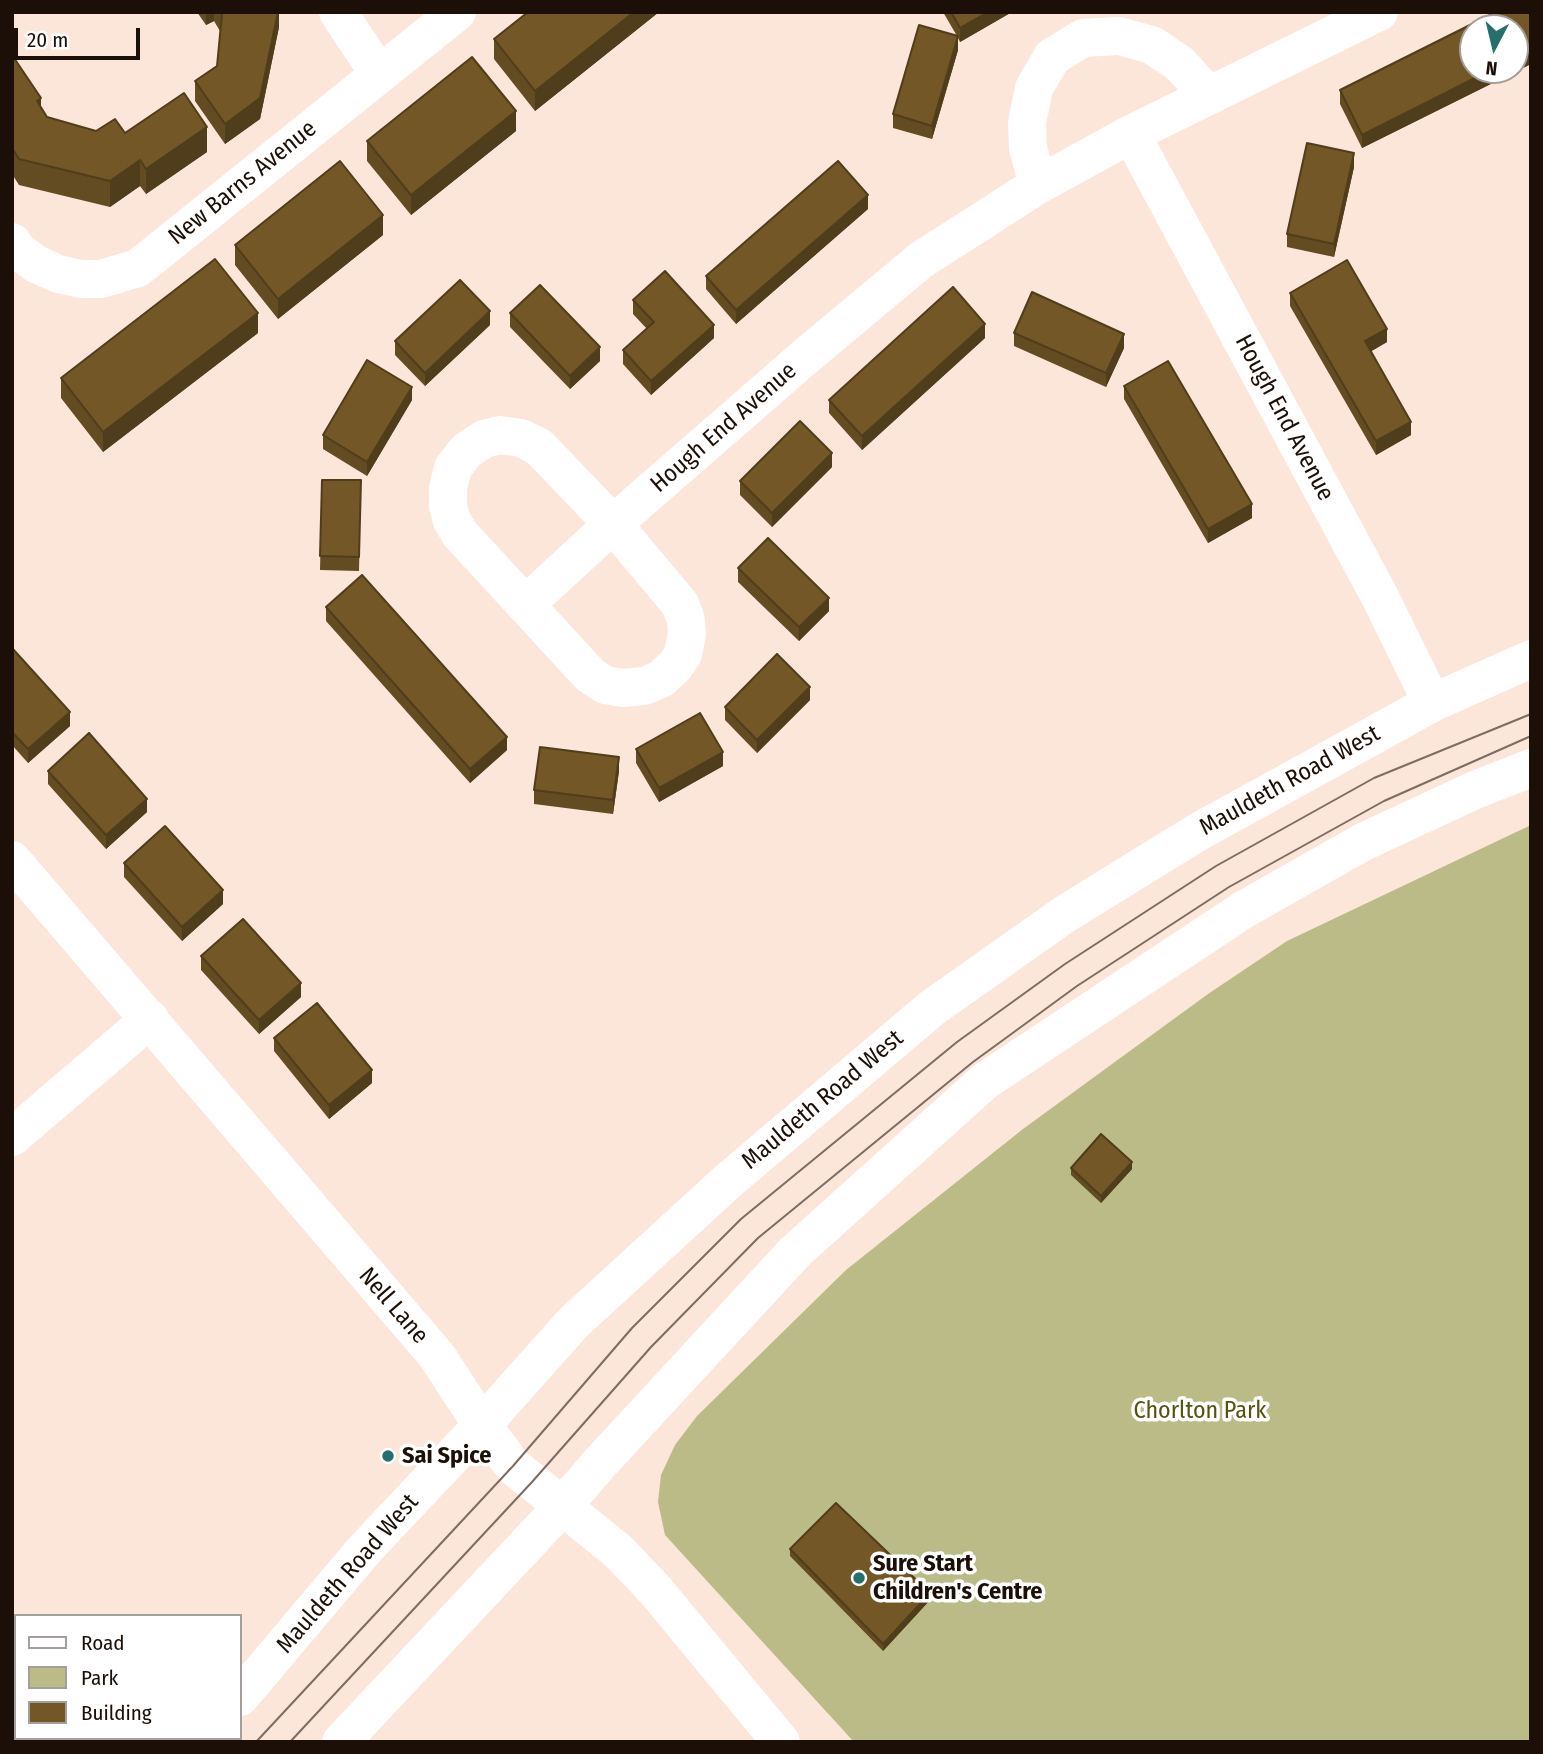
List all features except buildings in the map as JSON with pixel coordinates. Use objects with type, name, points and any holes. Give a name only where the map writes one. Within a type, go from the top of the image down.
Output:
[{"type":"street","points":[[338,12],[379,74]]},
{"type":"street","name":"New Barns Avenue","points":[[12,242],[17,250],[36,264],[58,274],[81,279],[100,279],[138,268],[457,12]]},
{"type":"street","name":"Hough End Avenue","points":[[525,605],[613,524],[921,260],[1038,185],[1131,134],[1379,12]]},
{"type":"street","points":[[1038,185],[1028,148],[1027,123],[1034,88],[1052,57],[1083,38],[1119,36],[1152,45],[1180,64],[1209,96]]},
{"type":"street","name":"Hough End Avenue","points":[[1131,134],[1380,597],[1432,703]]},
{"type":"street","points":[[500,435],[521,438],[539,447],[613,524],[680,604],[686,620],[687,634],[683,654],[661,679],[644,686],[623,688],[606,685],[590,675],[460,534],[452,521],[448,488],[453,468],[466,451],[484,439],[500,435]]},
{"type":"street","name":"Mauldeth Road West","points":[[242,1696],[365,1549],[482,1425],[573,1323],[728,1181],[932,1008],[1065,914],[1198,832],[1432,703],[1531,659]]},
{"type":"street","points":[[341,1742],[562,1507],[794,1252],[985,1081],[1243,910],[1363,842],[1475,790],[1531,768]]},
{"type":"street","name":"Nell Lane","points":[[12,860],[437,1356],[482,1425],[513,1466],[619,1552],[656,1591],[781,1742]]},
{"type":"street","points":[[12,1137],[150,1018]]},
{"type":"green space","name":"Chorlton Park","points":[[1531,825],[1531,1742],[854,1742],[665,1535],[658,1502],[661,1475],[675,1445],[697,1416],[846,1270],[1023,1129],[1208,994],[1287,941]]},
{"type":"tram line","points":[[256,1742],[513,1466],[632,1328],[741,1219],[957,1042],[1065,964],[1216,866],[1374,778],[1531,714]]},
{"type":"tram line","points":[[290,1742],[532,1482],[651,1347],[758,1238],[973,1062],[1077,986],[1229,887],[1384,801],[1531,736]]},
{"type":"place","name":"Sai Spice","points":[[388,1456]]},
{"type":"place","name":"Sure Start Children's Centre","points":[[859,1578]]}]
